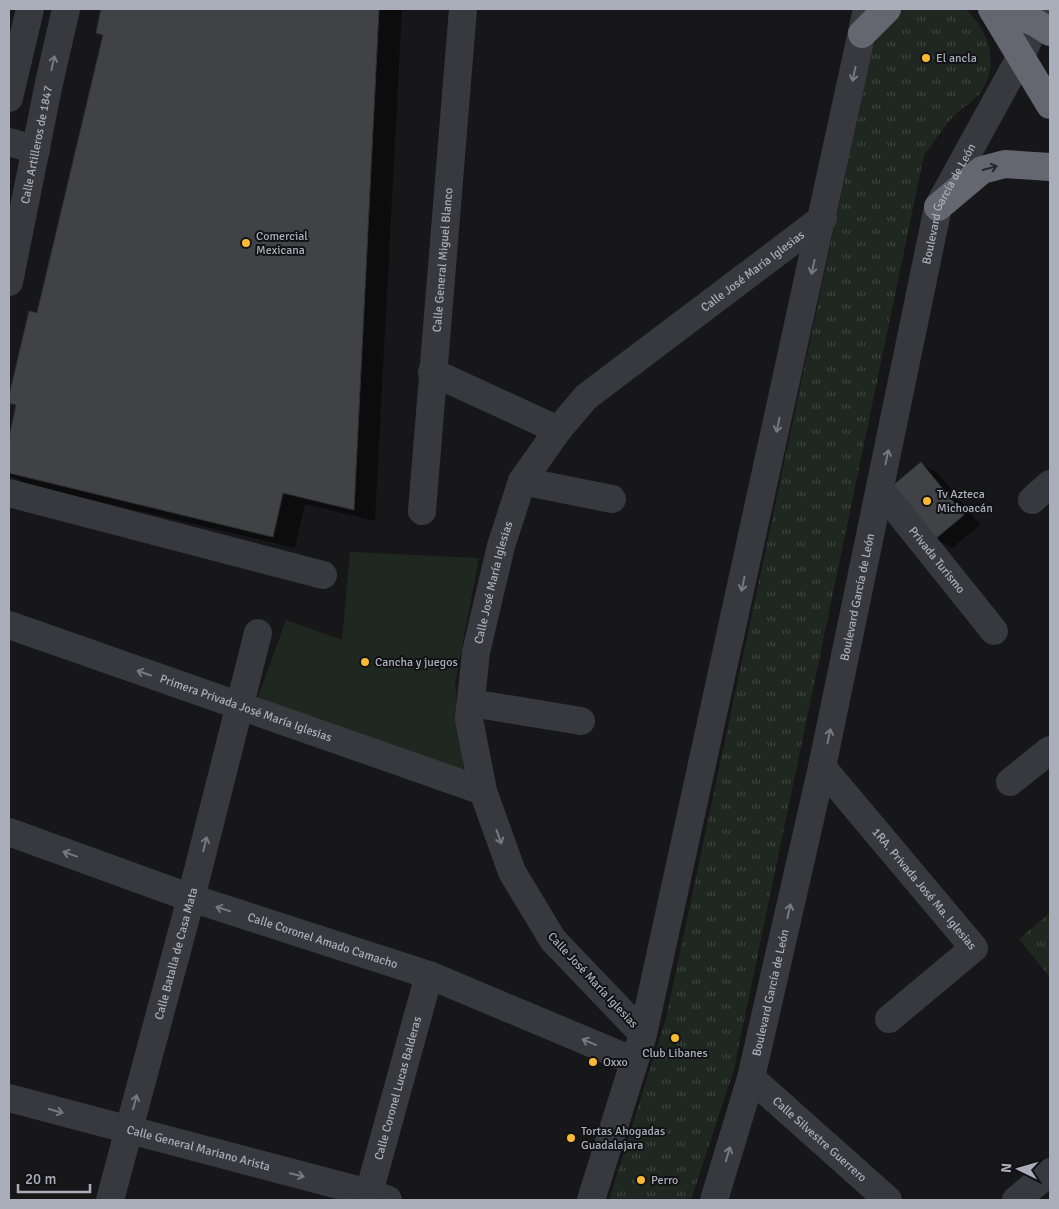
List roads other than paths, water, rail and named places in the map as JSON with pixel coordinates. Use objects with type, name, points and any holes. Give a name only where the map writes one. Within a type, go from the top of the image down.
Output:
[{"type":"highway","points":[[865,21],[887,9]]},
{"type":"highway","points":[[992,9],[1050,105]]},
{"type":"highway","points":[[1003,9],[1041,21]]},
{"type":"highway","points":[[938,207],[982,170],[1005,164],[1050,167]]},
{"type":"street","points":[[11,83],[30,9]]},
{"type":"street","name":"Calle Artilleros de 1847","points":[[9,282],[48,83],[66,9]]},
{"type":"street","name":"Calle General Miguel Blanco","points":[[422,511],[463,9]]},
{"type":"street","points":[[591,1200],[643,1034],[865,21]]},
{"type":"street","name":"Boulevard García de León","points":[[714,1200],[751,1078],[822,767],[938,207],[1041,21]]},
{"type":"street","points":[[9,142],[36,150]]},
{"type":"street","name":"Calle José María Iglesias","points":[[643,1034],[553,940],[512,872],[483,791],[469,719],[476,652],[500,546],[522,481],[558,430],[586,397],[823,218]]},
{"type":"street","points":[[432,372],[558,430]]},
{"type":"street","points":[[522,481],[612,499]]},
{"type":"street","name":"Privada Turismo","points":[[880,490],[994,631]]},
{"type":"street","points":[[9,493],[323,575]]},
{"type":"street","name":"Primera Privada José María Iglesias","points":[[9,625],[483,791]]},
{"type":"street","name":"Calle Batalla de Casa Mata","points":[[110,1200],[191,898],[258,632]]},
{"type":"street","points":[[471,703],[581,721]]},
{"type":"street","points":[[1010,782],[1050,750]]},
{"type":"street","name":"1RA. Privada José Ma. Iglesias","points":[[822,767],[974,948],[888,1019]]},
{"type":"street","name":"Calle Coronel Amado Camacho","points":[[9,832],[191,898],[429,975],[634,1061]]},
{"type":"street","name":"Calle Coronel Lucas Balderas","points":[[375,1198],[429,975]]},
{"type":"street","name":"Calle Silvestre Guerrero","points":[[751,1078],[888,1200]]},
{"type":"street","name":"Calle General Mariano Arista","points":[[9,1098],[375,1198]]},
{"type":"street","points":[[1016,1200],[1050,1172]]},
{"type":"place","name":"El ancla","points":[[926,58]]},
{"type":"place","name":"Comercial Mexicana","points":[[246,243]]},
{"type":"place","name":"Tv Azteca Michoacán","points":[[927,501]]},
{"type":"place","name":"Cancha y juegos","points":[[365,662]]},
{"type":"place","name":"Club Libanes","points":[[675,1038]]},
{"type":"place","name":"Oxxo","points":[[593,1062]]},
{"type":"place","name":"Tortas Ahogadas Guadalajara","points":[[571,1138]]},
{"type":"place","name":"Perro","points":[[641,1180]]}]
